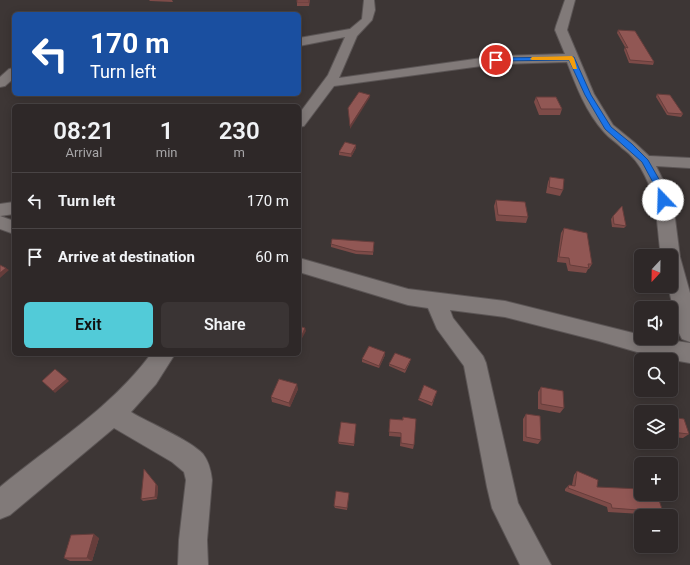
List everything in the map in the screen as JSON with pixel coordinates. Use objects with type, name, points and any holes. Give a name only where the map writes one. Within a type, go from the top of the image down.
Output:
[{"type":"street","points":[[301,121],[330,83],[339,66],[353,32],[368,19],[370,13],[369,0]]},
{"type":"street","points":[[570,0],[569,8],[561,23],[562,30],[579,77],[608,129],[645,161],[660,188],[669,249]]},
{"type":"street","points":[[301,42],[353,32]]},
{"type":"street","points":[[330,83],[496,60],[572,58]]},
{"type":"street","points":[[0,83],[12,74]]},
{"type":"street","points":[[645,161],[690,163]]},
{"type":"street","points":[[0,210],[12,208]]},
{"type":"street","points":[[0,222],[12,227]]},
{"type":"street","points":[[301,266],[408,297],[505,310],[599,332],[651,347],[690,353]]},
{"type":"street","points":[[678,285],[690,333]]},
{"type":"street","points":[[435,301],[445,322],[475,363],[500,488],[506,508],[536,565]]},
{"type":"street","points":[[0,505],[113,414],[157,365],[163,356]]},
{"type":"street","points":[[113,414],[137,430],[181,453],[193,463],[198,471],[199,480],[193,540],[193,565]]},
{"type":"building","points":[[297,0],[309,0],[309,2],[297,2]]},
{"type":"building","points":[[618,30],[635,31],[654,62],[630,60],[625,47],[628,48]]},
{"type":"building","points":[[359,92],[370,95],[350,126],[348,108]]},
{"type":"building","points":[[657,94],[670,95],[683,114],[668,113]]},
{"type":"building","points":[[536,97],[556,97],[562,109],[541,109]]},
{"type":"building","points":[[345,142],[356,145],[351,154],[339,152]]},
{"type":"building","points":[[550,177],[564,179],[563,190],[549,187]]},
{"type":"building","points":[[496,200],[525,202],[528,217],[498,215]]},
{"type":"building","points":[[622,206],[626,226],[614,224],[613,216]]},
{"type":"building","points":[[564,228],[587,233],[592,264],[588,264],[589,268],[570,265],[569,258],[559,257]]},
{"type":"building","points":[[332,239],[374,242],[373,252],[356,251],[331,244]]},
{"type":"building","points":[[0,265],[6,268],[0,273]]},
{"type":"building","points":[[301,327],[305,328],[301,338]]},
{"type":"building","points":[[369,346],[385,352],[379,366],[362,359]]},
{"type":"building","points":[[395,353],[411,359],[405,370],[389,364]]},
{"type":"building","points":[[55,369],[67,379],[53,391],[42,381]]},
{"type":"building","points":[[279,379],[297,384],[289,403],[271,397]]},
{"type":"building","points":[[424,385],[437,391],[432,403],[419,398]]},
{"type":"building","points":[[541,387],[563,391],[564,408],[541,404]]},
{"type":"building","points":[[526,414],[540,416],[541,440],[526,437]]},
{"type":"building","points":[[403,417],[416,419],[414,445],[401,443],[401,433],[389,432],[390,419],[403,420]]},
{"type":"building","points":[[678,418],[684,419],[689,434],[678,433]]},
{"type":"building","points":[[341,422],[356,424],[354,444],[338,442]]},
{"type":"building","points":[[144,469],[156,484],[155,497],[141,499]]},
{"type":"building","points":[[577,471],[598,480],[597,487],[634,489],[634,501],[659,501],[662,509],[634,510],[612,508],[611,504],[568,488],[569,485],[575,486]]},
{"type":"building","points":[[336,491],[349,493],[347,508],[334,506]]},
{"type":"building","points":[[94,534],[87,558],[64,558],[71,535]]},
{"type":"slow traffic","points":[[532,59],[572,58],[575,67]]},
{"type":"route","points":[[496,60],[572,58],[588,95],[608,129],[645,161],[660,188],[663,200]]}]
